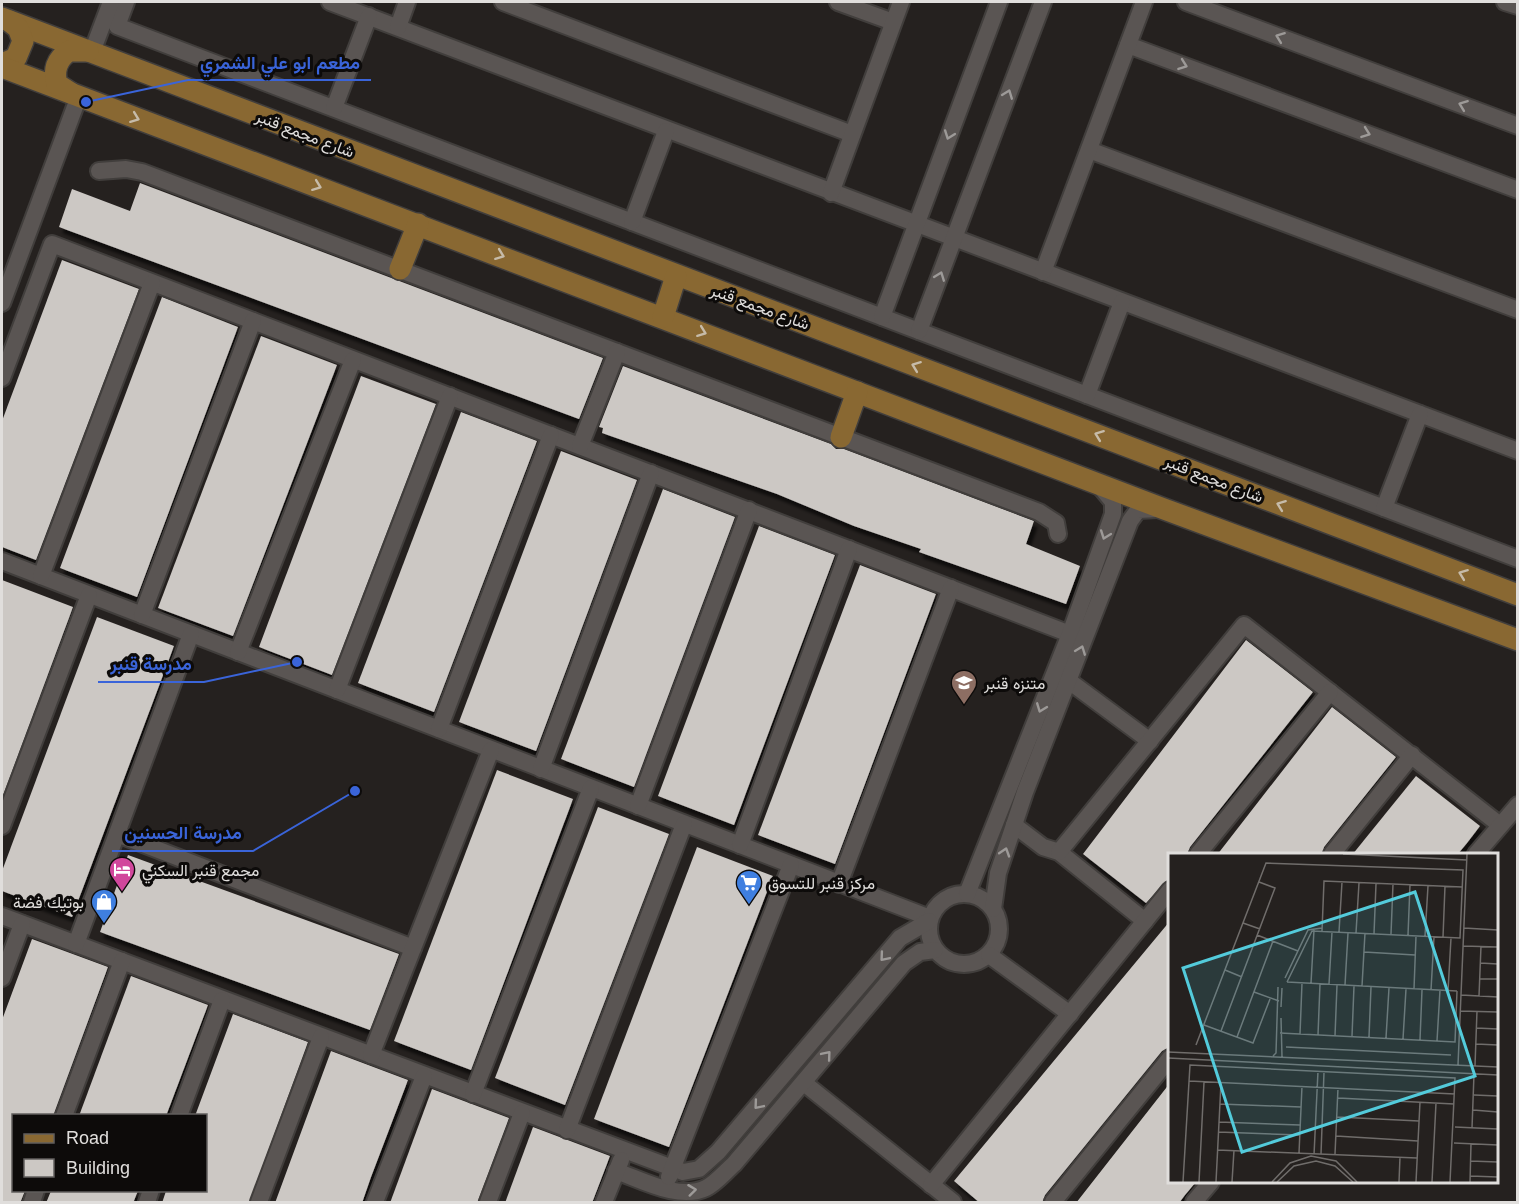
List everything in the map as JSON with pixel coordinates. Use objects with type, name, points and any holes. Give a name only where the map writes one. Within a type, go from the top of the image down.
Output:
[{"type":"main road","name":"شارع مجمع قنبر","points":[[5,20],[1518,595]]},
{"type":"main road","points":[[2,66],[16,58],[23,41],[18,28],[5,20]]},
{"type":"main road","points":[[75,95],[57,84],[58,62],[69,51],[90,52]]},
{"type":"main road","points":[[2,66],[1164,509],[1518,640]]},
{"type":"main road","points":[[400,269],[418,225]]},
{"type":"main road","points":[[663,317],[676,276]]},
{"type":"main road","points":[[841,437],[857,392]]},
{"type":"street","points":[[90,52],[111,2]]},
{"type":"street","points":[[126,2],[117,26],[1518,559]]},
{"type":"street","points":[[330,2],[831,193],[1517,449]]},
{"type":"street","points":[[398,27],[407,2]]},
{"type":"street","points":[[503,2],[852,135]]},
{"type":"street","points":[[838,2],[893,22]]},
{"type":"street","points":[[831,193],[901,2]]},
{"type":"street","points":[[882,317],[999,2]]},
{"type":"street","points":[[919,331],[1043,2]]},
{"type":"street","points":[[1043,272],[1144,2]]},
{"type":"street","points":[[1186,2],[1518,126]]},
{"type":"street","points":[[1504,2],[1518,6]]},
{"type":"street","points":[[333,108],[369,16]]},
{"type":"street","points":[[1128,45],[1518,190]]},
{"type":"street","points":[[2,303],[75,95]]},
{"type":"street","points":[[632,222],[666,130]]},
{"type":"street","points":[[1089,150],[1518,310]]},
{"type":"street","points":[[99,171],[126,169],[142,172],[400,269],[1039,512],[1056,523],[1058,534]]},
{"type":"street","points":[[2,378],[52,244],[1070,634]]},
{"type":"street","points":[[41,576],[153,283]]},
{"type":"street","points":[[1087,395],[1122,302]]},
{"type":"street","points":[[142,615],[253,321]]},
{"type":"street","points":[[580,446],[617,352]]},
{"type":"street","points":[[238,652],[353,360]]},
{"type":"street","points":[[337,690],[450,396]]},
{"type":"street","points":[[1384,508],[1420,414]]},
{"type":"street","points":[[438,729],[551,435]]},
{"type":"street","points":[[541,769],[651,473]]},
{"type":"street","points":[[993,909],[998,873],[1040,732],[1070,634],[1113,514],[1113,502],[1098,484]]},
{"type":"street","points":[[967,894],[1040,732],[1069,681],[1130,521],[1138,510],[1164,509]]},
{"type":"street","points":[[638,806],[749,510]]},
{"type":"street","points":[[740,845],[849,549]]},
{"type":"street","points":[[2,561],[930,920]]},
{"type":"street","points":[[839,884],[951,588]]},
{"type":"street","points":[[2,826],[89,595]]},
{"type":"street","points":[[1059,852],[1244,625],[1500,825]]},
{"type":"street","points":[[76,944],[191,634]]},
{"type":"street","points":[[1069,681],[1150,741]]},
{"type":"street","points":[[1200,853],[1330,692]]},
{"type":"street","points":[[371,1055],[491,750]]},
{"type":"street","points":[[1334,853],[1412,755]]},
{"type":"street","points":[[472,1094],[591,788]]},
{"type":"street","points":[[1478,853],[1518,805]]},
{"type":"street","points":[[567,1130],[684,824]]},
{"type":"street","points":[[1014,825],[1043,847],[1059,852],[1145,921]]},
{"type":"street","points":[[117,834],[413,948]]},
{"type":"street","points":[[665,1188],[791,865]]},
{"type":"street","points":[[931,1185],[1168,891]]},
{"type":"street","points":[[2,916],[683,1172],[699,1169],[718,1152],[900,938],[930,920],[940,903],[948,897],[967,894],[986,901],[993,909],[1000,928],[995,947],[989,955],[981,961],[961,965],[951,963],[935,950],[930,941],[930,920]]},
{"type":"street","points":[[2,978],[22,924]]},
{"type":"street","points":[[616,1171],[665,1188],[697,1191],[711,1184],[734,1164],[904,963],[920,952],[935,950]]},
{"type":"street","points":[[989,955],[1070,1014]]},
{"type":"street","points":[[65,1114],[122,961]]},
{"type":"street","points":[[180,1114],[222,1000]]},
{"type":"street","points":[[259,1203],[321,1037]]},
{"type":"street","points":[[1053,1203],[1168,1060]]},
{"type":"street","points":[[375,1203],[424,1076]]},
{"type":"street","points":[[804,1083],[953,1203]]},
{"type":"street","points":[[488,1203],[522,1113]]},
{"type":"street","points":[[604,1203],[624,1151]]},
{"type":"street","points":[[718,1152],[734,1164]]},
{"type":"street","points":[[1194,1203],[1210,1183]]},
{"type":"building","points":[[140,183],[603,358],[579,419],[59,227],[72,189],[130,211]]},
{"type":"building","points":[[62,260],[139,289],[36,560],[2,547],[2,421]]},
{"type":"building","points":[[162,297],[238,327],[137,597],[60,568]]},
{"type":"building","points":[[261,336],[337,365],[233,636],[158,608]]},
{"type":"building","points":[[623,366],[831,444],[836,449],[844,449],[1034,521],[1026,544],[1080,566],[1066,604],[919,552],[921,549],[854,526],[777,494],[602,433],[603,428],[599,427]]},
{"type":"building","points":[[361,376],[436,404],[332,675],[259,647]]},
{"type":"building","points":[[461,412],[537,441],[434,712],[358,683]]},
{"type":"building","points":[[561,451],[637,480],[536,751],[459,722]]},
{"type":"building","points":[[663,489],[735,517],[634,787],[561,759]]},
{"type":"building","points":[[759,526],[835,555],[734,825],[658,796]]},
{"type":"building","points":[[860,565],[936,594],[835,864],[758,835]]},
{"type":"building","points":[[2,580],[73,607],[2,798]]},
{"type":"building","points":[[97,617],[174,646],[72,917],[2,891],[2,871]]},
{"type":"building","points":[[1246,640],[1313,692],[1190,847],[1188,853],[1168,853],[1168,879],[1146,903],[1083,854]]},
{"type":"building","points":[[1332,707],[1396,757],[1324,847],[1322,853],[1219,853]]},
{"type":"building","points":[[497,770],[573,799],[471,1070],[394,1041]]},
{"type":"building","points":[[1416,776],[1480,826],[1459,853],[1354,853]]},
{"type":"building","points":[[598,807],[669,834],[565,1105],[495,1078]]},
{"type":"building","points":[[697,847],[773,876],[669,1147],[594,1119]]},
{"type":"building","points":[[128,855],[399,954],[370,1030],[100,932]]},
{"type":"building","points":[[1168,923],[1168,1048],[1162,1051],[1045,1195],[1042,1203],[980,1203],[954,1181]]},
{"type":"building","points":[[32,939],[108,967],[54,1114],[12,1114],[12,1192],[25,1192],[20,1203],[2,1203],[2,1020]]},
{"type":"building","points":[[131,976],[208,1005],[167,1114],[80,1114]]},
{"type":"building","points":[[233,1014],[308,1042],[249,1203],[162,1203],[166,1192],[207,1192],[207,1114],[196,1114]]},
{"type":"building","points":[[331,1051],[408,1080],[362,1203],[275,1203]]},
{"type":"building","points":[[1168,1086],[1168,1183],[1195,1183],[1179,1203],[1076,1203]]},
{"type":"building","points":[[432,1089],[509,1118],[477,1203],[390,1203]]},
{"type":"building","points":[[533,1127],[610,1156],[592,1203],[505,1203]]},
{"type":"building","points":[[51,1192],[138,1192],[133,1203],[46,1203]]},
{"type":"place","name":"مطعم ابو علي الشمري","points":[[86,102]]},
{"type":"place","name":"مدرسة قنبر","points":[[297,662]]},
{"type":"place","name":"متنزه قنبر","points":[[964,706]]},
{"type":"place","name":"مدرسة الحسنين","points":[[355,791]]},
{"type":"place","name":"مجمع قنبر السكني","points":[[122,893]]},
{"type":"place","name":"مركز قنبر للتسوق","points":[[749,906]]},
{"type":"place","name":"بوتيك فضة","points":[[104,925]]}]
